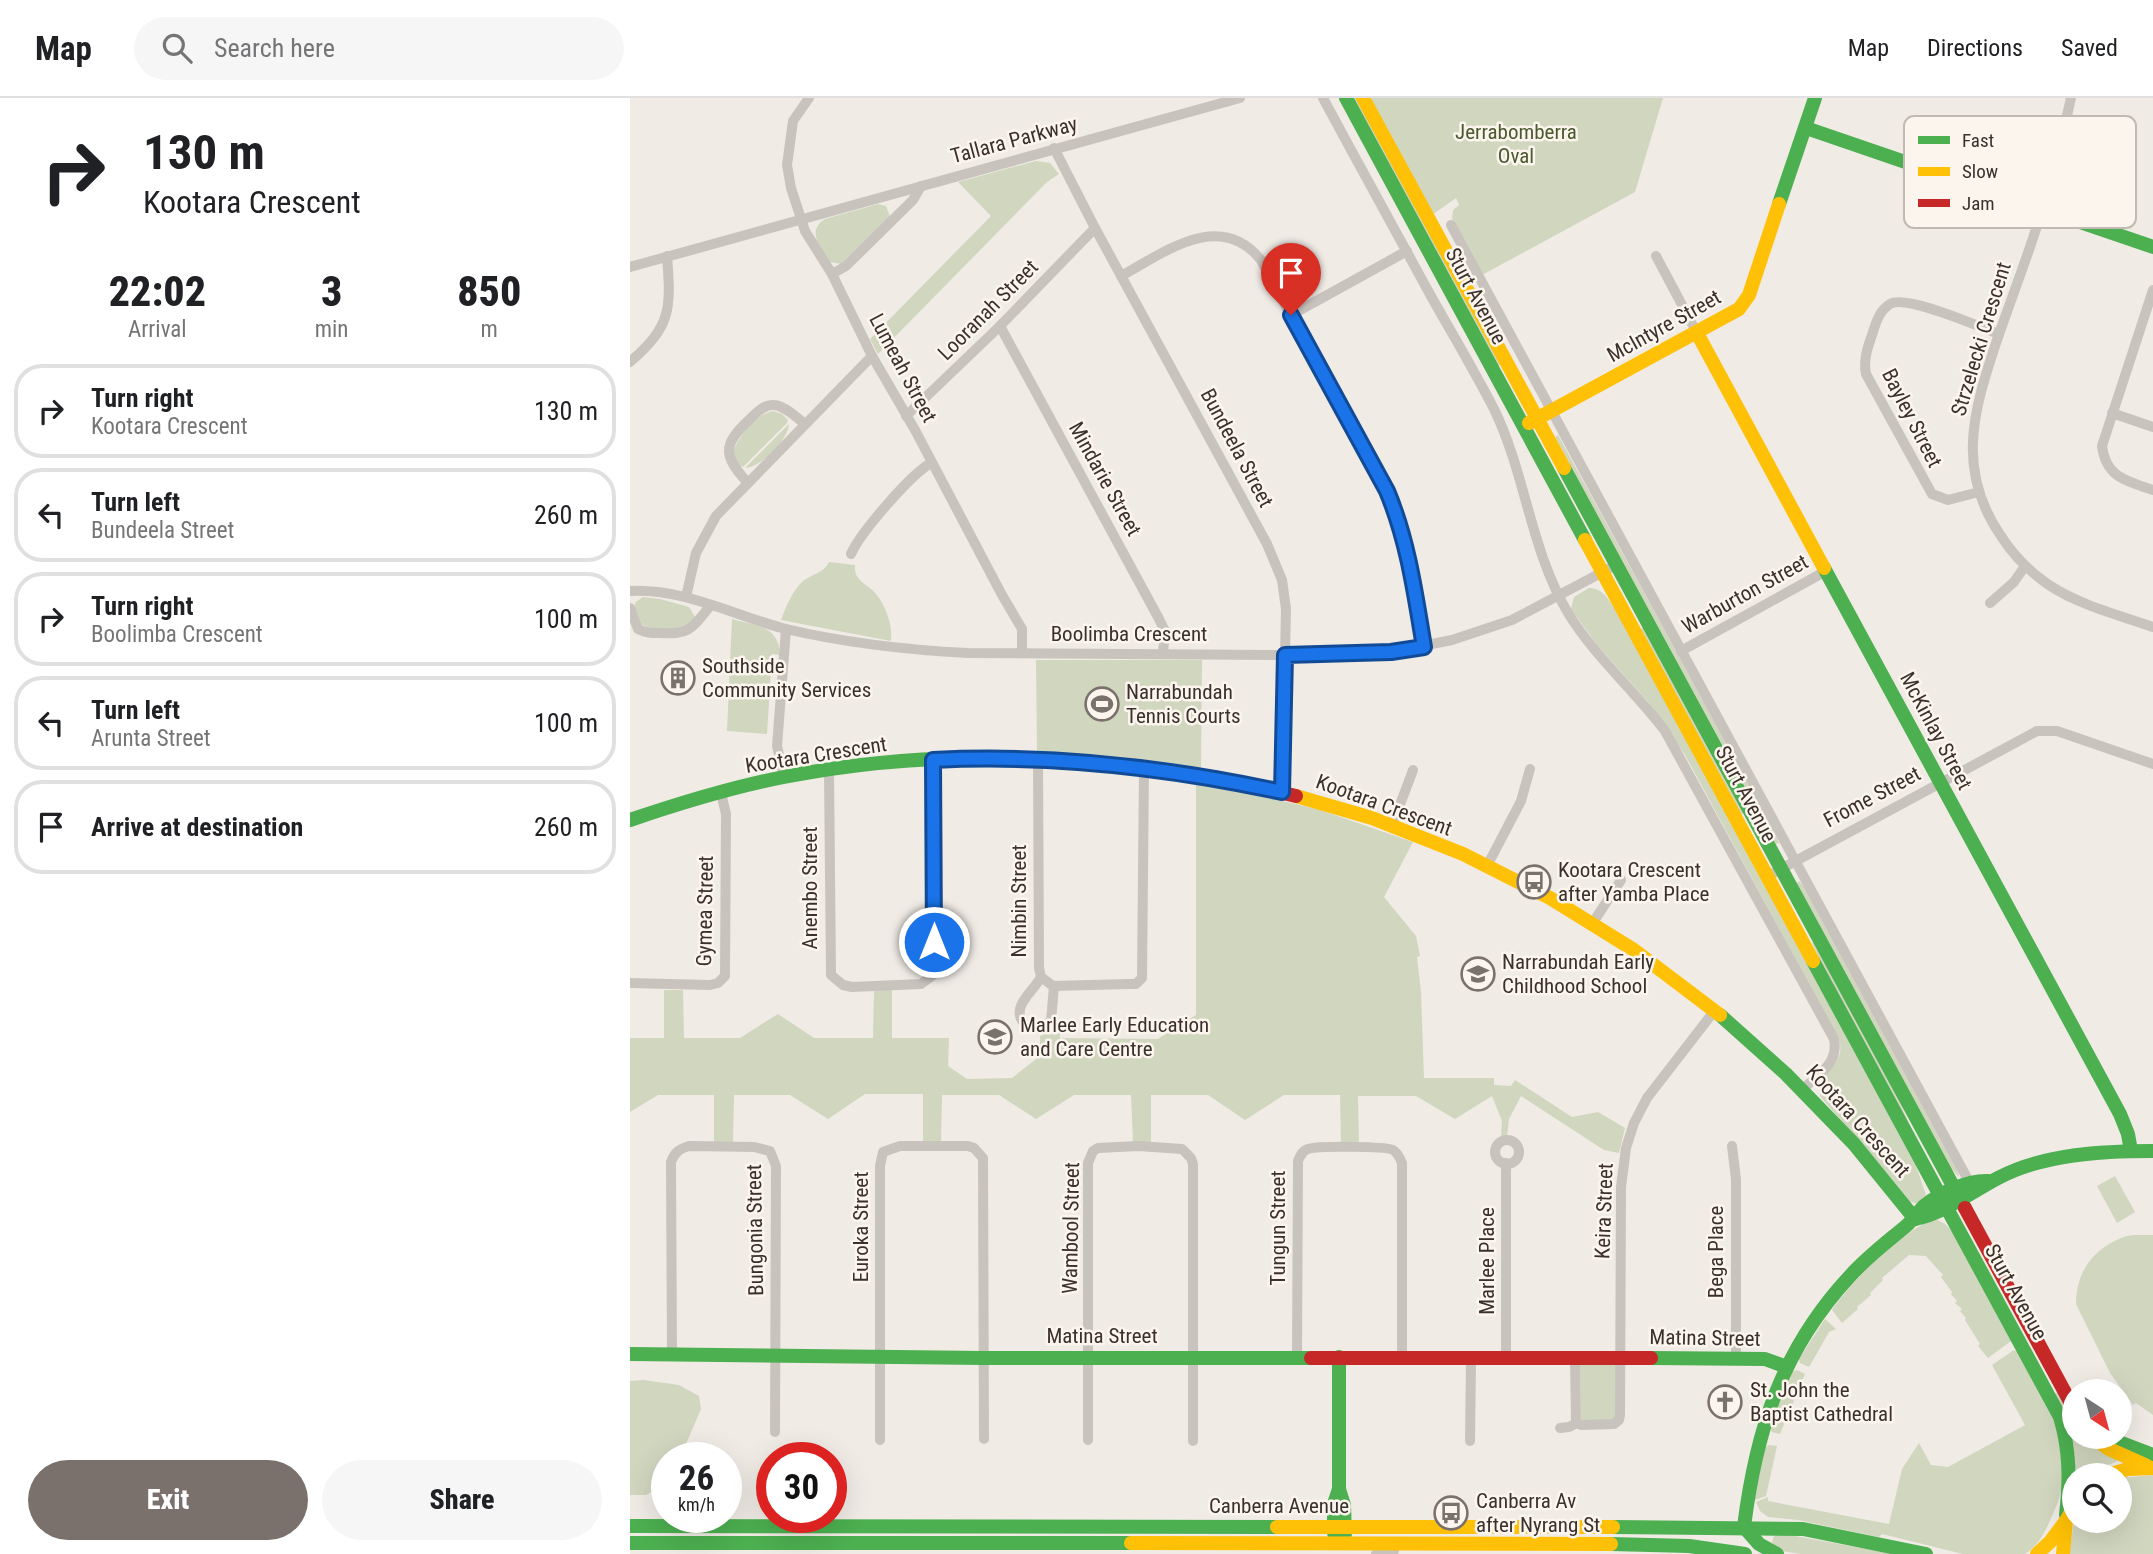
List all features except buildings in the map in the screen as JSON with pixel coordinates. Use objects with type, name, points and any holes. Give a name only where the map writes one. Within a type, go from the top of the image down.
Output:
[{"type":"main road","name":"Sturt Avenue","points":[[1346,98],[2060,1417],[2067,1435],[2070,1463]]},
{"type":"main road","name":"Sturt Avenue","points":[[1363,98],[2062,1387]]},
{"type":"main road","name":"McIntyre Street","points":[[1523,427],[1739,309],[1749,295],[1815,98]]},
{"type":"main road","points":[[1805,128],[1904,162]]},
{"type":"main road","points":[[2098,228],[2153,247]]},
{"type":"main road","name":"McKinlay Street","points":[[1697,333],[2120,1114],[2131,1151]]},
{"type":"main road","name":"Kootara Crescent","points":[[630,820],[783,777],[829,770],[988,757],[1083,760],[1191,773],[1282,792],[1392,826],[1487,866],[1592,924],[1628,946],[1715,1010],[1803,1089],[1861,1152],[1915,1219]]},
{"type":"main road","points":[[1702,1547],[1721,1542],[1744,1527],[1760,1433],[1787,1367],[1808,1330],[1841,1286],[1861,1265],[1915,1219],[1927,1217],[1943,1202],[1981,1180],[1988,1181],[2057,1160],[2153,1151]]},
{"type":"main road","name":"Matina Street","points":[[630,1354],[984,1358],[1736,1358],[1765,1359],[1787,1367]]},
{"type":"main road","points":[[1339,1357],[1339,1489],[1334,1504],[1339,1541]]},
{"type":"main road","points":[[2132,1448],[2153,1455]]},
{"type":"main road","points":[[2111,1449],[2153,1468]]},
{"type":"main road","points":[[2132,1469],[2153,1468]]},
{"type":"main road","name":"Canberra Avenue","points":[[630,1526],[1445,1542],[1555,1549],[1702,1547],[1745,1554]]},
{"type":"main road","points":[[2036,1554],[2050,1542],[2062,1526]]},
{"type":"main road","name":"Canberra Avenue","points":[[630,1543],[1295,1542],[1555,1527],[1744,1527],[1803,1529],[1926,1554]]},
{"type":"main road","points":[[1744,1527],[1756,1541],[1775,1553]]},
{"type":"main road","points":[[1775,1553],[1768,1540],[1778,1528]]},
{"type":"main road","points":[[2063,1554],[2065,1533]]},
{"type":"street","name":"Lumeah Street","points":[[809,98],[793,121],[787,155],[791,188],[805,231],[832,274],[872,356],[1022,629],[1022,652]]},
{"type":"street","name":"Tallara Parkway","points":[[630,267],[1240,98]]},
{"type":"street","name":"Sturt Avenue","points":[[1323,98],[1494,411],[1516,467],[1535,540],[1559,596],[1587,640],[1647,706],[1665,731],[1834,1039],[1836,1054],[1831,1063],[1803,1089]]},
{"type":"street","name":"Strzelecki Crescent","points":[[2067,116],[2071,98]]},
{"type":"street","name":"Bundeela Street","points":[[1054,149],[1272,556],[1282,580],[1286,610],[1282,792]]},
{"type":"street","points":[[832,274],[846,266],[918,193],[921,186]]},
{"type":"street","points":[[883,196],[893,209],[894,217]]},
{"type":"street","name":"Sturt Avenue","points":[[1451,225],[1973,1187]]},
{"type":"street","name":"Looranah Street","points":[[906,416],[1000,326],[1095,228]]},
{"type":"street","name":"Strzelecki Crescent","points":[[2035,228],[1977,403],[1972,437],[1973,467],[1979,492],[1993,525],[2011,551],[2050,586],[2153,627]]},
{"type":"street","points":[[1121,275],[1189,240],[1212,235],[1233,237],[1250,246],[1261,260],[1387,491],[1409,560],[1424,647]]},
{"type":"street","points":[[1291,315],[1407,251]]},
{"type":"street","points":[[630,362],[659,332],[668,312],[670,294],[667,256]]},
{"type":"street","points":[[1656,256],[1697,333]]},
{"type":"street","points":[[2153,290],[2149,315],[2102,442],[2105,459],[2122,480],[2153,490]]},
{"type":"street","name":"Bayley Street","points":[[1979,492],[1948,500],[1931,494],[1866,374],[1865,359],[1879,316],[1885,308],[1896,302],[1915,303],[1999,334]]},
{"type":"street","name":"Mindarie Street","points":[[1000,326],[1165,631],[1163,653]]},
{"type":"street","points":[[687,597],[696,553],[716,516],[872,356]]},
{"type":"street","points":[[748,483],[732,463],[728,453],[728,443],[734,434],[761,408],[772,405],[784,408],[805,424]]},
{"type":"street","points":[[2112,413],[2153,427]]},
{"type":"street","points":[[851,554],[867,527],[931,463]]},
{"type":"street","name":"Boolimba Crescent","points":[[630,591],[687,597],[786,629],[916,650],[968,653],[1285,655],[1391,652],[1424,647],[1472,634],[1512,620],[1616,565]]},
{"type":"street","points":[[1990,603],[2014,582],[2025,566]]},
{"type":"street","name":"Warburton Street","points":[[1681,651],[1826,571]]},
{"type":"street","points":[[630,608],[638,629],[674,634],[689,631],[710,606]]},
{"type":"street","points":[[783,777],[777,746],[786,629]]},
{"type":"street","name":"Frome Street","points":[[1766,877],[2024,737],[2042,730],[2057,731],[2153,764]]},
{"type":"street","name":"Nimbin Street","points":[[1038,759],[1039,968],[1041,977],[1054,986]]},
{"type":"street","name":"Anembo Street","points":[[829,770],[831,975],[843,985],[852,986],[921,984],[933,975],[934,967],[933,760]]},
{"type":"street","points":[[1041,977],[1020,1006],[1021,1019],[1027,1027],[1039,1029],[1051,1021],[1054,986],[1136,984],[1142,978],[1144,767]]},
{"type":"street","points":[[1487,866],[1521,800],[1530,769]]},
{"type":"street","points":[[1392,826],[1413,770]]},
{"type":"street","name":"Gymea Street","points":[[630,983],[710,985],[725,976],[726,814],[721,793]]},
{"type":"street","points":[[1592,924],[1621,880]]},
{"type":"street","name":"Keira Street","points":[[1621,1357],[1621,1187],[1627,1144],[1638,1114],[1655,1086],[1715,1010]]},
{"type":"street","name":"Bungonia Street","points":[[672,1354],[671,1162],[680,1149],[689,1146],[754,1147],[770,1151],[776,1166],[776,1357]]},
{"type":"street","name":"Euroka Street","points":[[880,1357],[883,1152],[890,1148],[909,1146],[968,1146],[984,1158],[984,1358]]},
{"type":"street","name":"Wambool Street","points":[[1089,1357],[1088,1163],[1093,1151],[1098,1148],[1138,1146],[1182,1149],[1193,1164],[1193,1357]]},
{"type":"street","name":"Bega Place","points":[[1732,1146],[1736,1179],[1736,1358]]},
{"type":"street","name":"Tungun Street","points":[[1297,1357],[1298,1161],[1302,1153],[1311,1148],[1352,1147],[1389,1148],[1398,1154],[1402,1163],[1402,1358]]},
{"type":"street","name":"Marlee Place","points":[[1506,1163],[1506,1358]]},
{"type":"street","points":[[775,1432],[776,1357]]},
{"type":"street","points":[[880,1357],[880,1440]]},
{"type":"street","points":[[1088,1440],[1089,1357]]},
{"type":"street","points":[[1193,1357],[1193,1441]]},
{"type":"street","name":"Matina Street","points":[[1577,1423],[1610,1425],[1619,1420],[1621,1357]]},
{"type":"street","points":[[984,1358],[984,1439]]},
{"type":"street","points":[[1470,1441],[1471,1358]]},
{"type":"street","points":[[1560,1428],[1577,1423],[1574,1417],[1575,1358]]},
{"type":"street","points":[[1555,1527],[1555,1549]]},
{"type":"street","points":[[943,1542],[956,1554]]},
{"type":"street","points":[[1016,1554],[1034,1542]]},
{"type":"street","points":[[1295,1542],[1315,1554]]},
{"type":"street","points":[[1376,1554],[1445,1542]]},
{"type":"green space","points":[[1350,98],[1357,98],[1501,364],[1497,366]]},
{"type":"green space","name":"Jerrabomberra Oval","points":[[1369,98],[1663,98],[1635,192],[1482,275],[1452,219],[1453,210],[1459,205],[1456,198],[1432,215]]},
{"type":"green space","points":[[1036,161],[1050,163],[1059,174],[1047,182],[878,354],[870,339],[991,216],[958,182]]},
{"type":"green space","points":[[878,204],[886,206],[890,217],[841,264],[830,262],[817,239],[816,229],[819,224],[825,219]]},
{"type":"green space","points":[[773,411],[782,414],[788,420],[787,423],[743,467],[737,464],[732,455],[743,434],[760,417]]},
{"type":"green space","points":[[789,424],[784,438],[772,452],[758,463],[745,468]]},
{"type":"green space","points":[[1558,435],[1779,843],[1776,844],[1555,437]]},
{"type":"green space","points":[[829,562],[855,565],[856,575],[876,594],[886,610],[891,641],[781,620],[799,585],[824,569]]},
{"type":"green space","points":[[1589,588],[1602,593],[1617,612],[1916,1166],[1926,1195],[1918,1204],[1908,1201],[1820,1096],[1820,1082],[1840,1053],[1839,1039],[1685,755],[1648,702],[1598,646],[1571,609],[1574,597]]},
{"type":"green space","points":[[643,597],[689,607],[695,617],[686,628],[654,630],[642,625],[634,607]]},
{"type":"green space","points":[[732,619],[764,628],[779,645],[780,655],[772,654],[767,734],[727,731]]},
{"type":"green space","points":[[1643,628],[1744,813],[1740,815],[1638,630]]},
{"type":"green space","points":[[1036,660],[1202,660],[1201,769],[1037,752]]},
{"type":"green space","points":[[1196,781],[1317,809],[1413,842],[1384,897],[1416,936],[1420,956],[1417,957],[1424,1078],[1494,1078],[1494,1085],[1511,1086],[1515,1080],[1572,1117],[1598,1112],[1625,1128],[1619,1153],[1604,1150],[1521,1096],[1509,1119],[1507,1136],[1501,1137],[1502,1121],[1492,1096],[1455,1119],[1416,1096],[1358,1096],[1359,1143],[1341,1144],[1340,1095],[1284,1095],[1245,1120],[1208,1095],[1151,1095],[1151,1143],[1133,1143],[1131,1095],[1074,1095],[1036,1119],[999,1095],[942,1095],[941,1143],[923,1143],[923,1094],[865,1094],[828,1119],[790,1095],[734,1095],[733,1143],[714,1143],[714,1095],[658,1095],[630,1112],[630,1038],[664,1038],[664,990],[683,990],[684,1038],[740,1038],[778,1014],[814,1038],[873,1038],[874,990],[892,990],[892,1038],[949,1038],[948,1066],[967,1079],[1012,1078],[1040,1056],[1040,1036],[1057,1024],[1060,1024],[1060,1038],[1158,1039],[1196,1015]]},
{"type":"green space","points":[[1799,881],[1806,889],[1955,1163],[1959,1177],[1949,1166],[1801,893],[1797,883]]},
{"type":"green space","points":[[1814,942],[1891,1083],[1912,1130],[1832,987],[1812,943]]},
{"type":"green space","points":[[2115,1176],[2135,1212],[2117,1223],[2097,1186]]},
{"type":"green space","points":[[1936,1219],[1952,1231],[2011,1341],[1988,1358],[1978,1346],[1980,1344],[1960,1311],[1962,1309],[1955,1303],[1957,1301],[1941,1277],[1943,1275],[1926,1256],[1909,1255],[1882,1278],[1871,1295],[1842,1323],[1832,1310],[1878,1257],[1908,1234]]},
{"type":"green space","points":[[2135,1235],[2153,1235],[2153,1415],[2136,1403],[2132,1404],[2132,1379],[2114,1379],[2110,1373],[2076,1304],[2079,1282],[2094,1256],[2111,1243]]},
{"type":"green space","points":[[1825,1319],[1836,1329],[1829,1332],[1809,1367],[1800,1363],[1799,1359]]},
{"type":"green space","points":[[2014,1350],[2017,1352],[2050,1410],[2063,1449],[2061,1491],[2045,1531],[2025,1554],[1963,1554],[1882,1534],[1879,1537],[1798,1520],[1768,1517],[1760,1511],[1756,1502],[1768,1497],[1768,1501],[1889,1524],[1902,1469],[1919,1443],[1931,1465],[1948,1467],[2025,1425],[1992,1365]]},
{"type":"green space","points":[[1582,1364],[1616,1365],[1617,1414],[1613,1421],[1581,1420]]},
{"type":"green space","points":[[1797,1370],[1805,1374],[1780,1434],[1772,1432],[1770,1427],[1792,1372]]},
{"type":"green space","points":[[630,1381],[679,1385],[699,1396],[701,1409],[687,1442],[651,1442],[651,1492],[646,1495],[630,1495]]},
{"type":"green space","points":[[2058,1392],[2062,1399],[2062,1425],[2053,1395]]},
{"type":"green space","points":[[1769,1445],[1777,1446],[1766,1496],[1755,1500],[1763,1449]]},
{"type":"green space","points":[[2069,1449],[2102,1449],[2118,1461],[2113,1463],[2074,1463]]},
{"type":"green space","points":[[2153,1475],[2153,1554],[2069,1554],[2072,1533],[2132,1533],[2132,1477]]},
{"type":"green space","points":[[1778,1533],[1895,1554],[1800,1554],[1777,1550],[1772,1542]]},
{"type":"traffic: fast","points":[[1346,98],[1585,540]]},
{"type":"traffic: fast","points":[[1779,204],[1815,98]]},
{"type":"traffic: fast","points":[[1806,128],[1904,162]]},
{"type":"traffic: fast","points":[[2098,228],[2153,247]]},
{"type":"traffic: fast","points":[[1564,468],[1965,1208]]},
{"type":"traffic: fast","points":[[1824,568],[2120,1114],[2131,1151]]},
{"type":"traffic: fast","points":[[630,820],[745,786],[828,769],[872,764],[1006,758],[1139,767]]},
{"type":"traffic: fast","points":[[1813,961],[2060,1417],[2068,1463]]},
{"type":"traffic: fast","points":[[1720,1015],[1786,1074],[1854,1144],[1915,1219]]},
{"type":"traffic: fast","points":[[1915,1219],[1937,1212],[1998,1178],[2034,1164],[2094,1153],[2153,1151]]},
{"type":"traffic: fast","points":[[1744,1527],[1749,1491],[1765,1424],[1776,1392],[1806,1332],[1857,1269],[1909,1224],[1924,1206],[1954,1188],[1988,1181]]},
{"type":"traffic: fast","points":[[630,1354],[1311,1358]]},
{"type":"traffic: fast","points":[[1339,1357],[1339,1489],[1344,1505],[1345,1534]]},
{"type":"traffic: fast","points":[[1651,1358],[1765,1359],[1787,1367]]},
{"type":"traffic: fast","points":[[2132,1447],[2153,1455]]},
{"type":"traffic: fast","points":[[1334,1533],[1334,1504],[1339,1489]]},
{"type":"traffic: fast","points":[[630,1526],[1277,1527]]},
{"type":"traffic: fast","points":[[1613,1527],[1803,1529],[1926,1554]]},
{"type":"traffic: fast","points":[[1744,1527],[1759,1544],[1777,1554]]},
{"type":"traffic: fast","points":[[630,1543],[1131,1543]]},
{"type":"traffic: fast","points":[[1611,1544],[1689,1546],[1745,1554]]},
{"type":"traffic: slow","points":[[1363,98],[1564,468]]},
{"type":"traffic: slow","points":[[1529,423],[1739,309],[1749,295],[1779,204]]},
{"type":"traffic: slow","points":[[1697,333],[1824,568]]},
{"type":"traffic: slow","points":[[1585,540],[1813,961]]},
{"type":"traffic: slow","points":[[1296,796],[1372,818],[1463,854],[1550,898],[1634,950],[1720,1015]]},
{"type":"traffic: slow","points":[[2109,1449],[2147,1466]]},
{"type":"traffic: slow","points":[[2132,1469],[2153,1468]]},
{"type":"traffic: slow","points":[[2037,1554],[2062,1526]]},
{"type":"traffic: slow","points":[[1277,1527],[1613,1527]]},
{"type":"traffic: slow","points":[[2063,1554],[2065,1533]]},
{"type":"traffic: slow","points":[[1131,1543],[1611,1544]]},
{"type":"traffic: jam","points":[[1139,767],[1219,778],[1296,796]]},
{"type":"traffic: jam","points":[[1965,1208],[2062,1387]]},
{"type":"traffic: jam","points":[[1311,1358],[1651,1358]]},
{"type":"place","name":"Southside Community Services","points":[[678,678]]},
{"type":"place","name":"Narrabundah Tennis Courts","points":[[1102,704]]},
{"type":"place","name":"Kootara Crescent after Yamba Place","points":[[1534,882]]},
{"type":"place","name":"Narrabundah Early Childhood School","points":[[1478,974]]},
{"type":"place","name":"Marlee Early Education and Care Centre","points":[[995,1037]]},
{"type":"place","name":"St. John the Baptist Cathedral","points":[[1725,1402]]},
{"type":"place","name":"Canberra Av after Nyrang St","points":[[1451,1513]]},
{"type":"route","points":[[934,942],[933,760],[988,757],[1083,760],[1191,773],[1282,792],[1285,655],[1391,652],[1424,647],[1409,560],[1387,491],[1291,315]]}]
